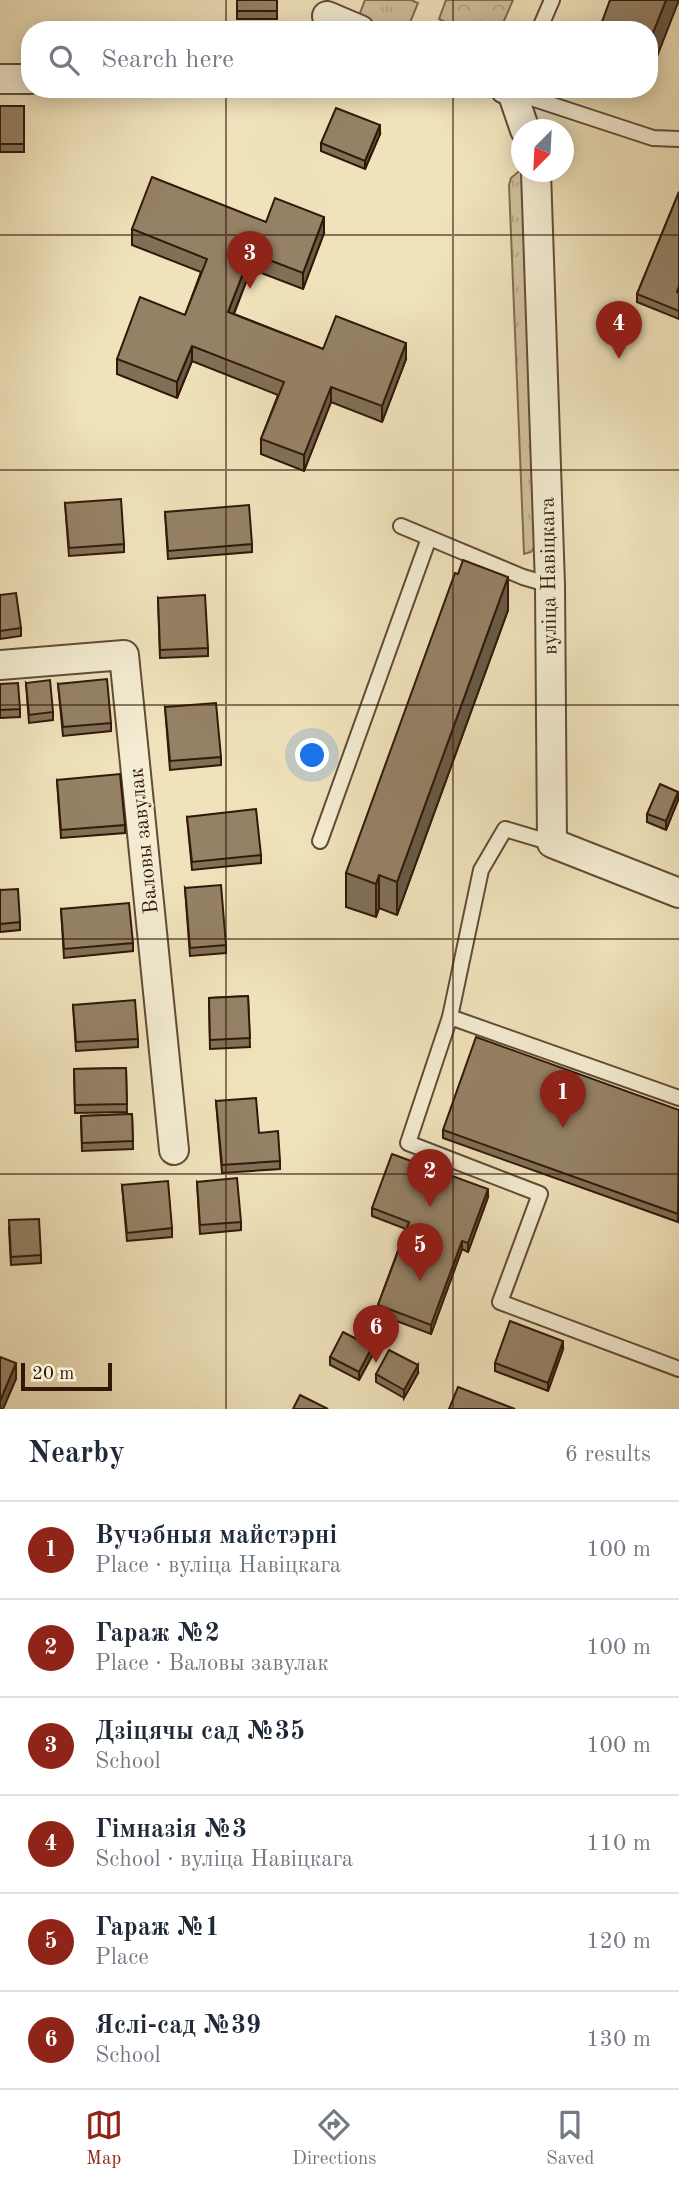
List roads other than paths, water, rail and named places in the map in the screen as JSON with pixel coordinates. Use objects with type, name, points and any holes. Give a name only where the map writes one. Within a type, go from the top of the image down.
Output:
[{"type":"street","points":[[329,8],[347,21]]},
{"type":"street","points":[[0,79],[21,79]]},
{"type":"street","points":[[513,98],[521,119]]},
{"type":"street","name":"вуліца Навіцкага","points":[[536,182],[550,585],[552,843]]},
{"type":"street","name":"Валовы завулак","points":[[0,665],[124,655],[174,1150]]},
{"type":"street","points":[[552,843],[679,893]]},
{"type":"lane","points":[[543,21],[552,0]]},
{"type":"lane","points":[[534,98],[653,138],[679,139]]},
{"type":"lane","points":[[401,526],[523,577],[550,585]]},
{"type":"lane","points":[[320,841],[429,538]]},
{"type":"lane","points":[[552,843],[505,829],[481,870],[450,1017],[408,1143],[540,1194],[500,1302],[679,1369]]},
{"type":"lane","points":[[450,1017],[679,1098]]},
{"type":"place","name":"Дзіцячы сад №35","points":[[250,289]]},
{"type":"place","name":"Гімназія №3","points":[[619,359]]},
{"type":"place","name":"Вучэбныя майстэрні","points":[[563,1128]]},
{"type":"place","name":"Гараж №2","points":[[430,1207]]},
{"type":"place","name":"Гараж №1","points":[[420,1281]]},
{"type":"place","name":"Яслі-сад №39","points":[[376,1363]]}]
